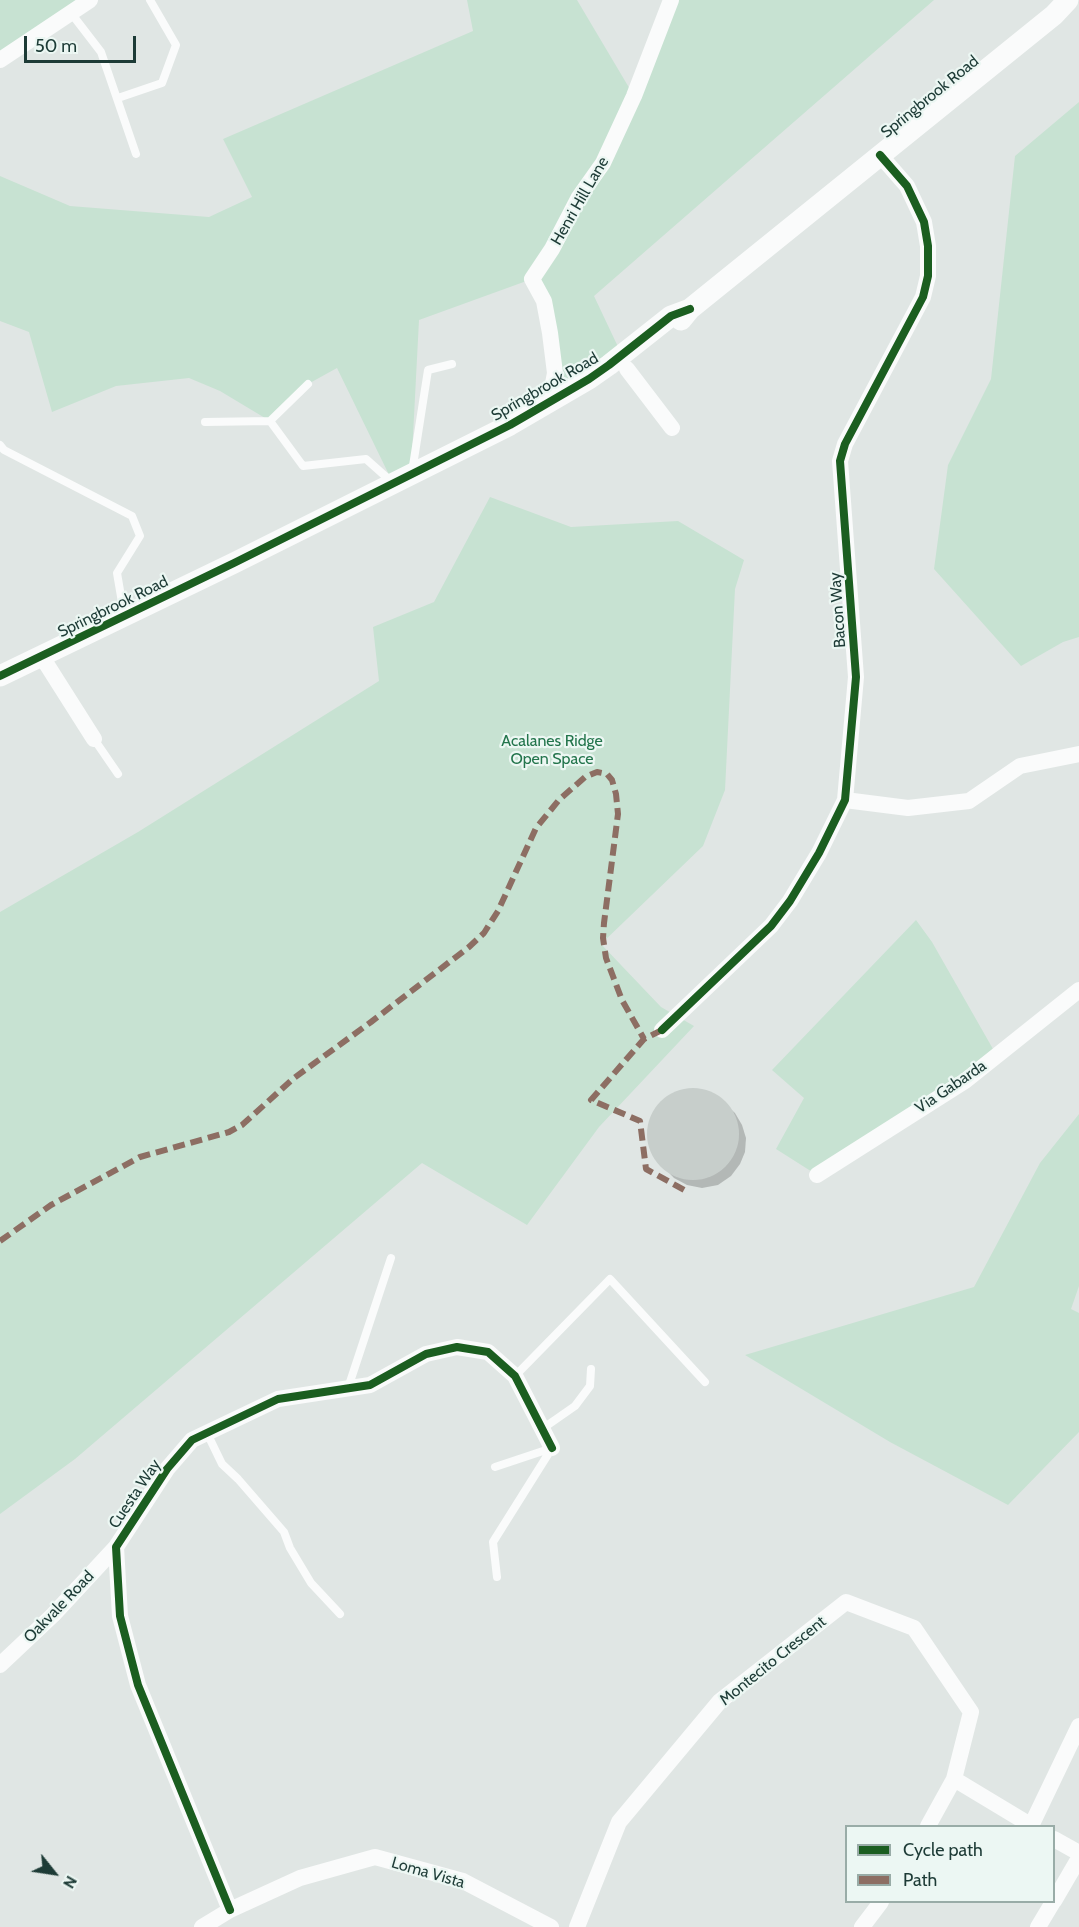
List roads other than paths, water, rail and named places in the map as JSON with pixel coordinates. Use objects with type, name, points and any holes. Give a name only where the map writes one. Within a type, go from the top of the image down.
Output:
[{"type":"street","points":[[0,60],[90,0]]},
{"type":"street","name":"Henri Hill Lane","points":[[549,404],[555,373],[550,333],[544,301],[532,279],[552,249],[579,196],[603,163],[634,96],[671,0]]},
{"type":"street","name":"Springbrook Road","points":[[572,390],[599,383],[627,369],[690,309],[1054,15],[1068,0]]},
{"type":"street","name":"Bacon Way","points":[[662,1030],[771,926],[790,901],[819,853],[845,800],[856,677],[840,461],[845,444],[923,297],[928,276],[928,246],[924,222],[907,186],[880,154]]},
{"type":"street","name":"Springbrook Road","points":[[0,676],[124,617],[549,404],[609,365],[671,316],[690,309]]},
{"type":"street","points":[[627,369],[672,428]]},
{"type":"street","points":[[42,657],[94,739]]},
{"type":"street","points":[[845,800],[908,808],[969,801],[1020,766],[1079,754]]},
{"type":"street","name":"Via Gabarda","points":[[817,1174],[965,1081],[1079,990]]},
{"type":"street","name":"Cuesta Way","points":[[230,1910],[138,1685],[120,1616],[116,1547],[167,1469],[192,1440],[278,1399],[370,1385],[426,1354],[457,1347],[488,1352],[515,1376],[552,1448]]},
{"type":"street","name":"Oakvale Road","points":[[0,1665],[53,1615],[116,1547]]},
{"type":"street","name":"Montecito Crescent","points":[[577,1927],[619,1822],[626,1813],[720,1701],[846,1602],[914,1628],[971,1712],[954,1779]]},
{"type":"street","points":[[1032,1825],[1079,1726]]},
{"type":"street","points":[[929,1825],[954,1779],[1030,1825]]},
{"type":"street","points":[[1055,1840],[1079,1853]]},
{"type":"street","name":"Loma Vista","points":[[202,1927],[230,1910],[300,1878],[375,1857],[463,1881],[551,1927]]},
{"type":"street","points":[[1055,1898],[1079,1858]]},
{"type":"street","points":[[862,1927],[880,1903]]},
{"type":"street","points":[[1038,1927],[1052,1903]]},
{"type":"lane","points":[[118,98],[162,83],[176,45],[150,0]]},
{"type":"lane","points":[[71,13],[101,52],[136,154]]},
{"type":"lane","points":[[270,421],[303,466],[366,459],[402,478],[428,370],[452,364]]},
{"type":"lane","points":[[205,422],[270,421],[308,384]]},
{"type":"lane","points":[[0,445],[4,450],[132,516],[140,536],[117,573],[124,617]]},
{"type":"lane","points":[[94,739],[118,774]]},
{"type":"lane","points":[[348,1388],[392,1258]]},
{"type":"lane","points":[[515,1376],[610,1279],[705,1382]]},
{"type":"lane","points":[[542,1429],[575,1406],[590,1386],[591,1369]]},
{"type":"lane","points":[[207,1433],[222,1464],[284,1532],[290,1548],[311,1583],[340,1614]]},
{"type":"lane","points":[[495,1467],[552,1448]]},
{"type":"lane","points":[[497,1577],[493,1542],[552,1448]]},
{"type":"park label","name":"Acalanes Ridge Open Space","points":[[552,750]]}]
